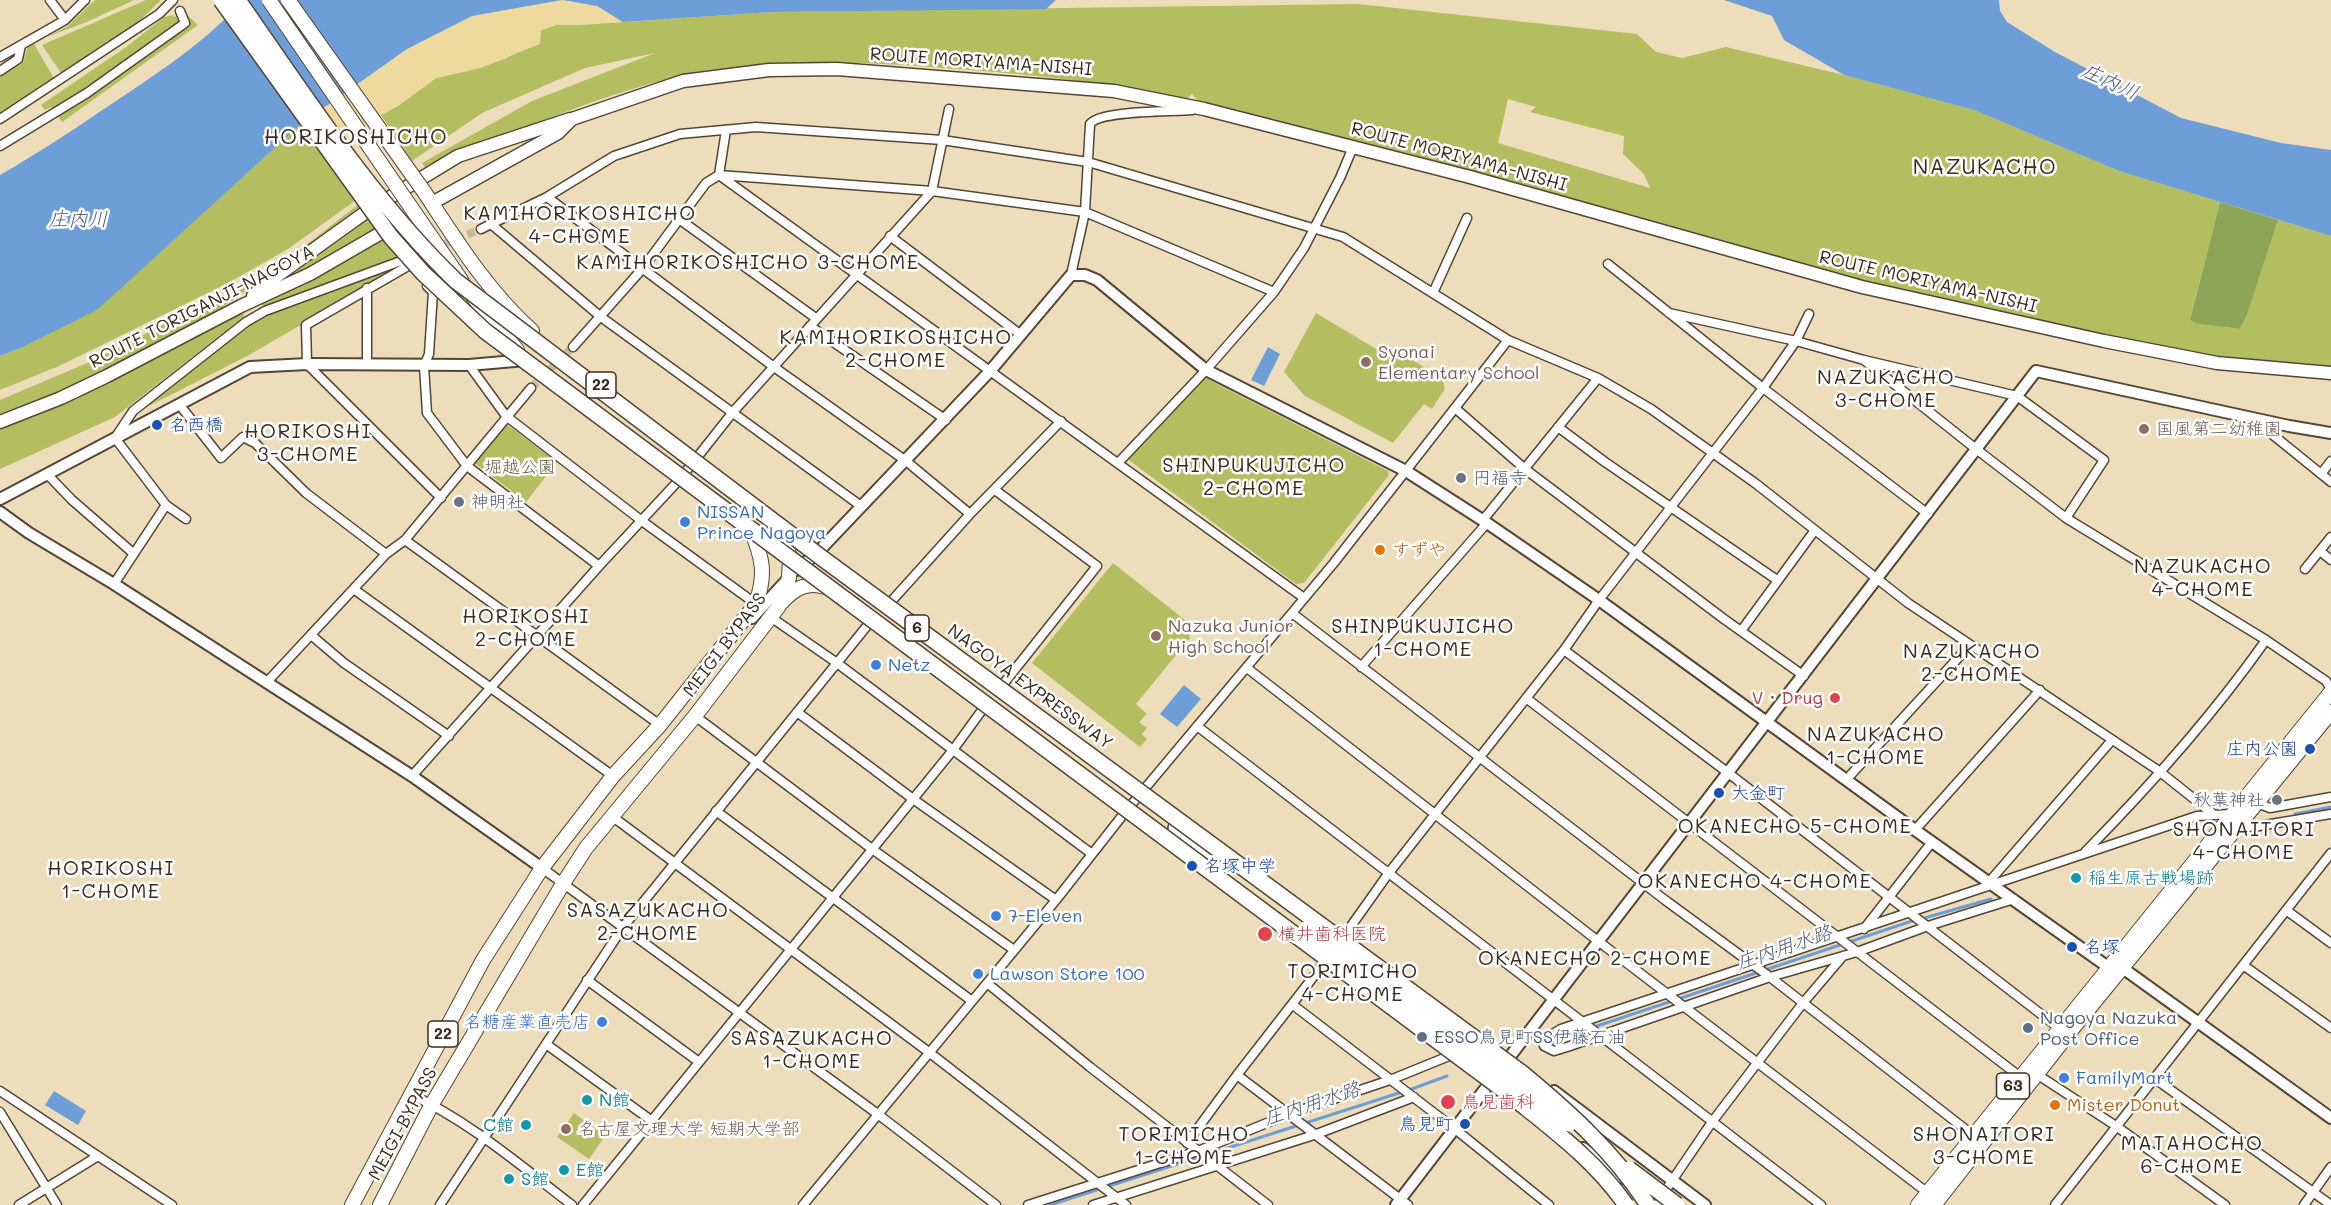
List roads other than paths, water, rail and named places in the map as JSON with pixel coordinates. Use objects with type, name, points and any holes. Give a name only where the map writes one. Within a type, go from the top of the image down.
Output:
[{"type":"highway","name":"6","points":[[222,0],[391,237],[454,304],[512,352],[1454,1054],[1574,1146],[1608,1181],[1626,1205]]},
{"type":"highway","name":"NAGOYA EXPRESSWAY","points":[[238,0],[370,185],[403,226],[442,267],[481,302],[1522,1073],[1578,1120],[1654,1204]]},
{"type":"highway","points":[[758,506],[793,544],[941,659],[1220,860],[1397,973]]},
{"type":"highway","points":[[1121,806],[1243,885],[1341,953],[1677,1205]]},
{"type":"main road","name":"22","points":[[269,0],[480,307],[526,360],[544,379],[751,530]]},
{"type":"main road","name":"22","points":[[288,0],[483,280],[503,305],[548,346],[698,458],[758,506],[777,524],[803,565]]},
{"type":"main road","name":"ROUTE MORIYAMA-NISHI","points":[[241,306],[267,283],[366,212],[458,156],[683,81],[769,70],[837,69],[1114,91],[1204,109],[1470,177],[1862,287],[2104,341],[2217,363],[2331,373]]},
{"type":"main road","name":"ROUTE MORIYAMA-NISHI","points":[[428,198],[558,133],[572,119]]},
{"type":"main road","name":"ROUTE TORIGANJI-NAGOYA","points":[[0,422],[61,398],[259,297],[310,274],[412,209]]},
{"type":"main road","points":[[751,530],[803,565],[825,587]]},
{"type":"main road","name":"MEIGI BYPASS","points":[[352,1205],[483,960],[542,867],[613,776],[660,725],[756,604],[762,583],[763,565],[751,530]]},
{"type":"main road","points":[[800,588],[803,565]]},
{"type":"main road","name":"MEIGI BYPASS","points":[[380,1205],[432,1104],[586,848],[695,716],[775,612],[803,565]]},
{"type":"main road","points":[[775,612],[800,588],[809,584],[825,587]]},
{"type":"main road","name":"63","points":[[1918,1205],[1931,1199],[2235,819],[2330,693]]},
{"type":"main road","name":"63","points":[[2235,819],[2257,803],[2331,712]]},
{"type":"main road","name":"63","points":[[1931,1199],[1974,1136],[2028,1076],[2059,1028],[2115,967]]},
{"type":"street","points":[[50,0],[65,20]]},
{"type":"street","points":[[0,57],[65,20],[86,0]]},
{"type":"street","points":[[0,119],[159,14],[173,0]]},
{"type":"street","points":[[0,146],[87,93],[185,23],[180,11]]},
{"type":"street","points":[[0,71],[18,59],[21,45]]},
{"type":"street","points":[[412,776],[698,458],[733,412],[932,191],[949,108]]},
{"type":"street","points":[[716,655],[946,420],[1071,275],[1085,212],[1090,124],[1093,120],[1108,115],[1204,109]]},
{"type":"street","points":[[481,229],[547,197],[614,156],[680,135],[756,127],[942,140],[1088,162],[1343,237],[1508,340],[1598,378],[1651,409],[1879,578],[1908,603],[2159,771],[2213,814]]},
{"type":"street","points":[[719,175],[726,130]]},
{"type":"street","points":[[1118,463],[1206,370],[1274,292],[1304,248],[1353,147]]},
{"type":"street","points":[[719,175],[1304,598]]},
{"type":"street","points":[[573,347],[643,268],[706,183],[719,175],[932,191],[1085,212],[1274,292]]},
{"type":"street","points":[[547,197],[774,367],[906,460],[970,514]]},
{"type":"street","points":[[1433,293],[1467,218]]},
{"type":"street","points":[[679,219],[818,319]]},
{"type":"street","points":[[491,224],[601,317],[861,506]]},
{"type":"street","points":[[890,236],[1021,335]]},
{"type":"street","points":[[431,250],[306,326],[307,364],[441,498]]},
{"type":"street","points":[[116,438],[133,411],[246,322],[265,311],[408,262]]},
{"type":"street","points":[[408,262],[433,292],[429,354],[424,366],[427,413],[467,466],[599,566]]},
{"type":"street","points":[[1608,264],[1763,388],[1928,514]]},
{"type":"street","points":[[1071,275],[1085,275],[1097,280],[1206,370],[1406,471],[1485,522],[1599,600],[1932,842],[2197,1021],[2331,1118]]},
{"type":"street","points":[[368,288],[368,365]]},
{"type":"street","points":[[259,297],[265,311]]},
{"type":"street","points":[[1670,313],[1796,341],[1864,360],[2017,396],[2104,459],[2066,518]]},
{"type":"street","points":[[1187,1143],[1236,1075],[1293,1005],[1388,874],[1763,388],[1796,341],[1809,314]]},
{"type":"street","points":[[810,326],[946,420]]},
{"type":"street","points":[[803,1205],[1056,900],[1092,854],[1121,806],[1146,789],[1247,668],[1508,340]]},
{"type":"street","points":[[0,499],[250,367],[307,364],[469,365],[526,360]]},
{"type":"street","points":[[1864,360],[1976,450],[2066,518],[2266,640],[2326,681],[2330,693]]},
{"type":"street","points":[[469,365],[506,416],[756,604]]},
{"type":"street","points":[[1236,1075],[1402,1203],[1492,1080],[2036,371],[2331,433]]},
{"type":"street","points":[[1361,667],[1485,522],[1598,378]]},
{"type":"street","points":[[267,682],[355,590],[386,554],[405,540],[531,388]]},
{"type":"street","points":[[179,404],[221,458],[243,437],[255,443],[306,493],[386,554]]},
{"type":"street","points":[[1455,408],[1525,469],[1804,676]]},
{"type":"street","points":[[2251,418],[2331,482]]},
{"type":"street","points":[[888,605],[970,514],[1061,421]]},
{"type":"street","points":[[1558,427],[1777,580]]},
{"type":"street","points":[[116,438],[166,506],[186,519]]},
{"type":"street","points":[[2320,474],[2331,461]]},
{"type":"street","points":[[47,474],[72,500],[133,554]]},
{"type":"street","points":[[995,490],[1097,566],[1001,687]]},
{"type":"street","points":[[114,584],[166,506]]},
{"type":"street","points":[[758,506],[803,565],[840,569],[1001,687],[1146,789],[1343,937]]},
{"type":"street","points":[[0,512],[29,533],[114,584],[412,776],[564,882],[879,1115],[996,1205]]},
{"type":"street","points":[[1741,631],[1815,530]]},
{"type":"street","points":[[2306,569],[2331,537]]},
{"type":"street","points":[[405,540],[660,725]]},
{"type":"street","points":[[2320,551],[2331,560]]},
{"type":"street","points":[[825,587],[1492,1080],[1654,1204],[1712,1122],[1803,1003],[1843,956]]},
{"type":"street","points":[[355,590],[613,776]]},
{"type":"street","points":[[775,612],[837,663],[1092,854]]},
{"type":"street","points":[[1292,613],[1643,883],[1770,977],[1974,1136]]},
{"type":"street","points":[[440,1205],[623,927],[871,621]]},
{"type":"street","points":[[311,635],[344,663],[449,736]]},
{"type":"street","points":[[2083,855],[2236,681],[2266,640]]},
{"type":"street","points":[[1846,780],[1970,645]]},
{"type":"street","points":[[1563,650],[1727,772],[2059,1028]]},
{"type":"street","points":[[1247,668],[1668,995],[1758,1062],[1931,1199]]},
{"type":"street","points":[[1916,830],[2040,690]]},
{"type":"street","points":[[1526,698],[1840,939],[2028,1076],[2116,1126],[2225,1205]]},
{"type":"street","points":[[583,1205],[953,750],[986,706]]},
{"type":"street","points":[[797,712],[913,799],[1056,900]]},
{"type":"street","points":[[695,716],[872,849],[1014,950]]},
{"type":"street","points":[[1197,726],[1821,1205]]},
{"type":"street","points":[[1992,884],[2112,740]]},
{"type":"street","points":[[2257,803],[2270,808],[2331,797]]},
{"type":"street","points":[[716,811],[972,1001]]},
{"type":"street","points":[[2014,899],[1855,950],[1843,956],[1770,977],[1554,1051],[1544,1046],[1544,1039],[1552,1033],[1581,1022],[1668,995],[1752,964],[1840,939],[1992,884],[2197,816],[2213,814],[2235,819],[2253,827],[2331,814]]},
{"type":"street","points":[[613,817],[930,1053],[1126,1205]]},
{"type":"street","points":[[1863,930],[1932,842]]},
{"type":"street","points":[[2055,1205],[2331,853]]},
{"type":"street","points":[[2286,910],[2331,943]]},
{"type":"street","points":[[2243,965],[2331,1028]]},
{"type":"street","points":[[1397,973],[1705,1205]]},
{"type":"street","points":[[587,980],[699,1062]]},
{"type":"street","points":[[987,983],[1268,1205]]},
{"type":"street","points":[[1293,1005],[1550,1205]]},
{"type":"street","points":[[546,1044],[652,1120]]},
{"type":"street","points":[[1028,1205],[1198,1151],[1289,1114],[1390,1080],[1454,1054]]},
{"type":"street","points":[[2154,1078],[2331,1205]]},
{"type":"street","points":[[0,1091],[98,1156],[152,1198],[172,1205]]},
{"type":"street","points":[[410,1094],[432,1104],[483,1138],[572,1205]]},
{"type":"street","points":[[1093,1205],[1314,1135],[1414,1097]]},
{"type":"street","points":[[0,1112],[57,1205]]},
{"type":"street","points":[[19,1205],[98,1156]]},
{"type":"street","points":[[2304,1205],[2331,1167]]},
{"type":"water","name":"庄内川","points":[[243,0],[562,0],[472,16],[407,49],[301,124],[97,310],[0,356],[0,175],[33,156],[174,61],[203,39]]},
{"type":"water","points":[[563,0],[1056,0],[1046,9],[772,12],[623,22],[597,6]]},
{"type":"water","name":"庄内川","points":[[1724,0],[1999,0],[2000,11],[2007,22],[2055,52],[2181,118],[2281,143],[2331,150],[2331,236],[2119,171],[1974,110],[1844,75],[1784,40],[1772,16]]},
{"type":"water","points":[[1268,347],[1280,354],[1264,386],[1251,380]]},
{"type":"water","points":[[1184,685],[1201,699],[1177,727],[1160,714]]},
{"type":"water","points":[[54,1091],[86,1111],[78,1125],[45,1105]]},
{"type":"waterway","name":"庄内用水路","points":[[2295,814],[2331,807]]},
{"type":"waterway","name":"庄内用水路","points":[[1921,919],[1991,899]]},
{"type":"waterway","name":"庄内用水路","points":[[1594,1027],[1915,920]]},
{"type":"waterway","name":"庄内用水路","points":[[1553,1043],[1588,1029]]},
{"type":"waterway","name":"庄内用水路","points":[[1409,1090],[1447,1076]]},
{"type":"waterway","name":"庄内用水路","points":[[1050,1205],[1402,1092]]},
{"type":"tunnel","points":[[434,248],[481,229]]},
{"type":"tunnel","points":[[531,388],[573,347]]},
{"type":"place","name":"Syonai Elementary School","points":[[1366,362]]},
{"type":"place","name":"名西橋","points":[[157,425]]},
{"type":"place","name":"国風第二幼稚園","points":[[2144,429]]},
{"type":"place","name":"円福寺","points":[[1461,478]]},
{"type":"place","name":"神明社","points":[[459,502]]},
{"type":"place","name":"NISSAN Prince Nagoya","points":[[685,522]]},
{"type":"place","name":"すずや","points":[[1380,550]]},
{"type":"place","name":"Nazuka Junior High School","points":[[1156,636]]},
{"type":"place","name":"Netz","points":[[876,665]]},
{"type":"place","name":"V・Drug","points":[[1835,698]]},
{"type":"place","name":"庄内公園","points":[[2310,749]]},
{"type":"place","name":"大金町","points":[[1719,793]]},
{"type":"place","name":"秋葉神社","points":[[2277,800]]},
{"type":"place","name":"名塚中学","points":[[1192,866]]},
{"type":"place","name":"稲生原古戦場跡","points":[[2076,878]]},
{"type":"place","name":"7-Eleven","points":[[996,916]]},
{"type":"place","name":"横井歯科医院","points":[[1265,934]]},
{"type":"place","name":"名塚","points":[[2072,947]]},
{"type":"place","name":"Lawson Store 100","points":[[978,974]]},
{"type":"place","name":"名糖産業直売店","points":[[602,1022]]},
{"type":"place","name":"Nagoya Nazuka Post Office","points":[[2028,1028]]},
{"type":"place","name":"ESSO鳥見町SS伊藤石油","points":[[1422,1037]]},
{"type":"place","name":"FamilyMart","points":[[2064,1078]]},
{"type":"place","name":"N館","points":[[587,1100]]},
{"type":"place","name":"鳥見歯科","points":[[1448,1102]]},
{"type":"place","name":"Mister Donut","points":[[2055,1105]]},
{"type":"place","name":"鳥見町","points":[[1465,1124]]},
{"type":"place","name":"C館","points":[[526,1125]]},
{"type":"place","name":"名古屋文理大学 短期大学部","points":[[566,1129]]},
{"type":"place","name":"E館","points":[[564,1170]]},
{"type":"place","name":"S館","points":[[509,1179]]},
{"type":"district","name":"HORIKOSHICHO","points":[[356,138]]},
{"type":"district","name":"NAZUKACHO","points":[[1985,168]]},
{"type":"district","name":"KAMIHORIKOSHICHO 4-CHOME","points":[[580,226]]},
{"type":"district","name":"KAMIHORIKOSHICHO 3-CHOME","points":[[748,263]]},
{"type":"district","name":"KAMIHORIKOSHICHO 2-CHOME","points":[[896,350]]},
{"type":"district","name":"NAZUKACHO 3-CHOME","points":[[1886,390]]},
{"type":"district","name":"HORIKOSHI 3-CHOME","points":[[308,444]]},
{"type":"district","name":"SHINPUKUJICHO 2-CHOME","points":[[1254,478]]},
{"type":"district","name":"NAZUKACHO 4-CHOME","points":[[2203,578]]},
{"type":"district","name":"HORIKOSHI 2-CHOME","points":[[526,628]]},
{"type":"district","name":"SHINPUKUJICHO 1-CHOME","points":[[1423,638]]},
{"type":"district","name":"NAZUKACHO 2-CHOME","points":[[1972,664]]},
{"type":"district","name":"NAZUKACHO 1-CHOME","points":[[1876,746]]},
{"type":"district","name":"OKANECHO 5-CHOME","points":[[1795,827]]},
{"type":"district","name":"SHONAITORI 4-CHOME","points":[[2244,842]]},
{"type":"district","name":"HORIKOSHI 1-CHOME","points":[[111,880]]},
{"type":"district","name":"OKANECHO 4-CHOME","points":[[1755,882]]},
{"type":"district","name":"SASAZUKACHO 2-CHOME","points":[[648,922]]},
{"type":"district","name":"OKANECHO 2-CHOME","points":[[1595,959]]},
{"type":"district","name":"TORIMICHO 4-CHOME","points":[[1353,984]]},
{"type":"district","name":"SASAZUKACHO 1-CHOME","points":[[812,1050]]},
{"type":"district","name":"TORIMICHO 1-CHOME","points":[[1184,1146]]},
{"type":"district","name":"SHONAITORI 3-CHOME","points":[[1984,1146]]},
{"type":"district","name":"MATAHOCHO 6-CHOME","points":[[2192,1156]]},
{"type":"park label","name":"堀越公園","points":[[520,467]]}]
